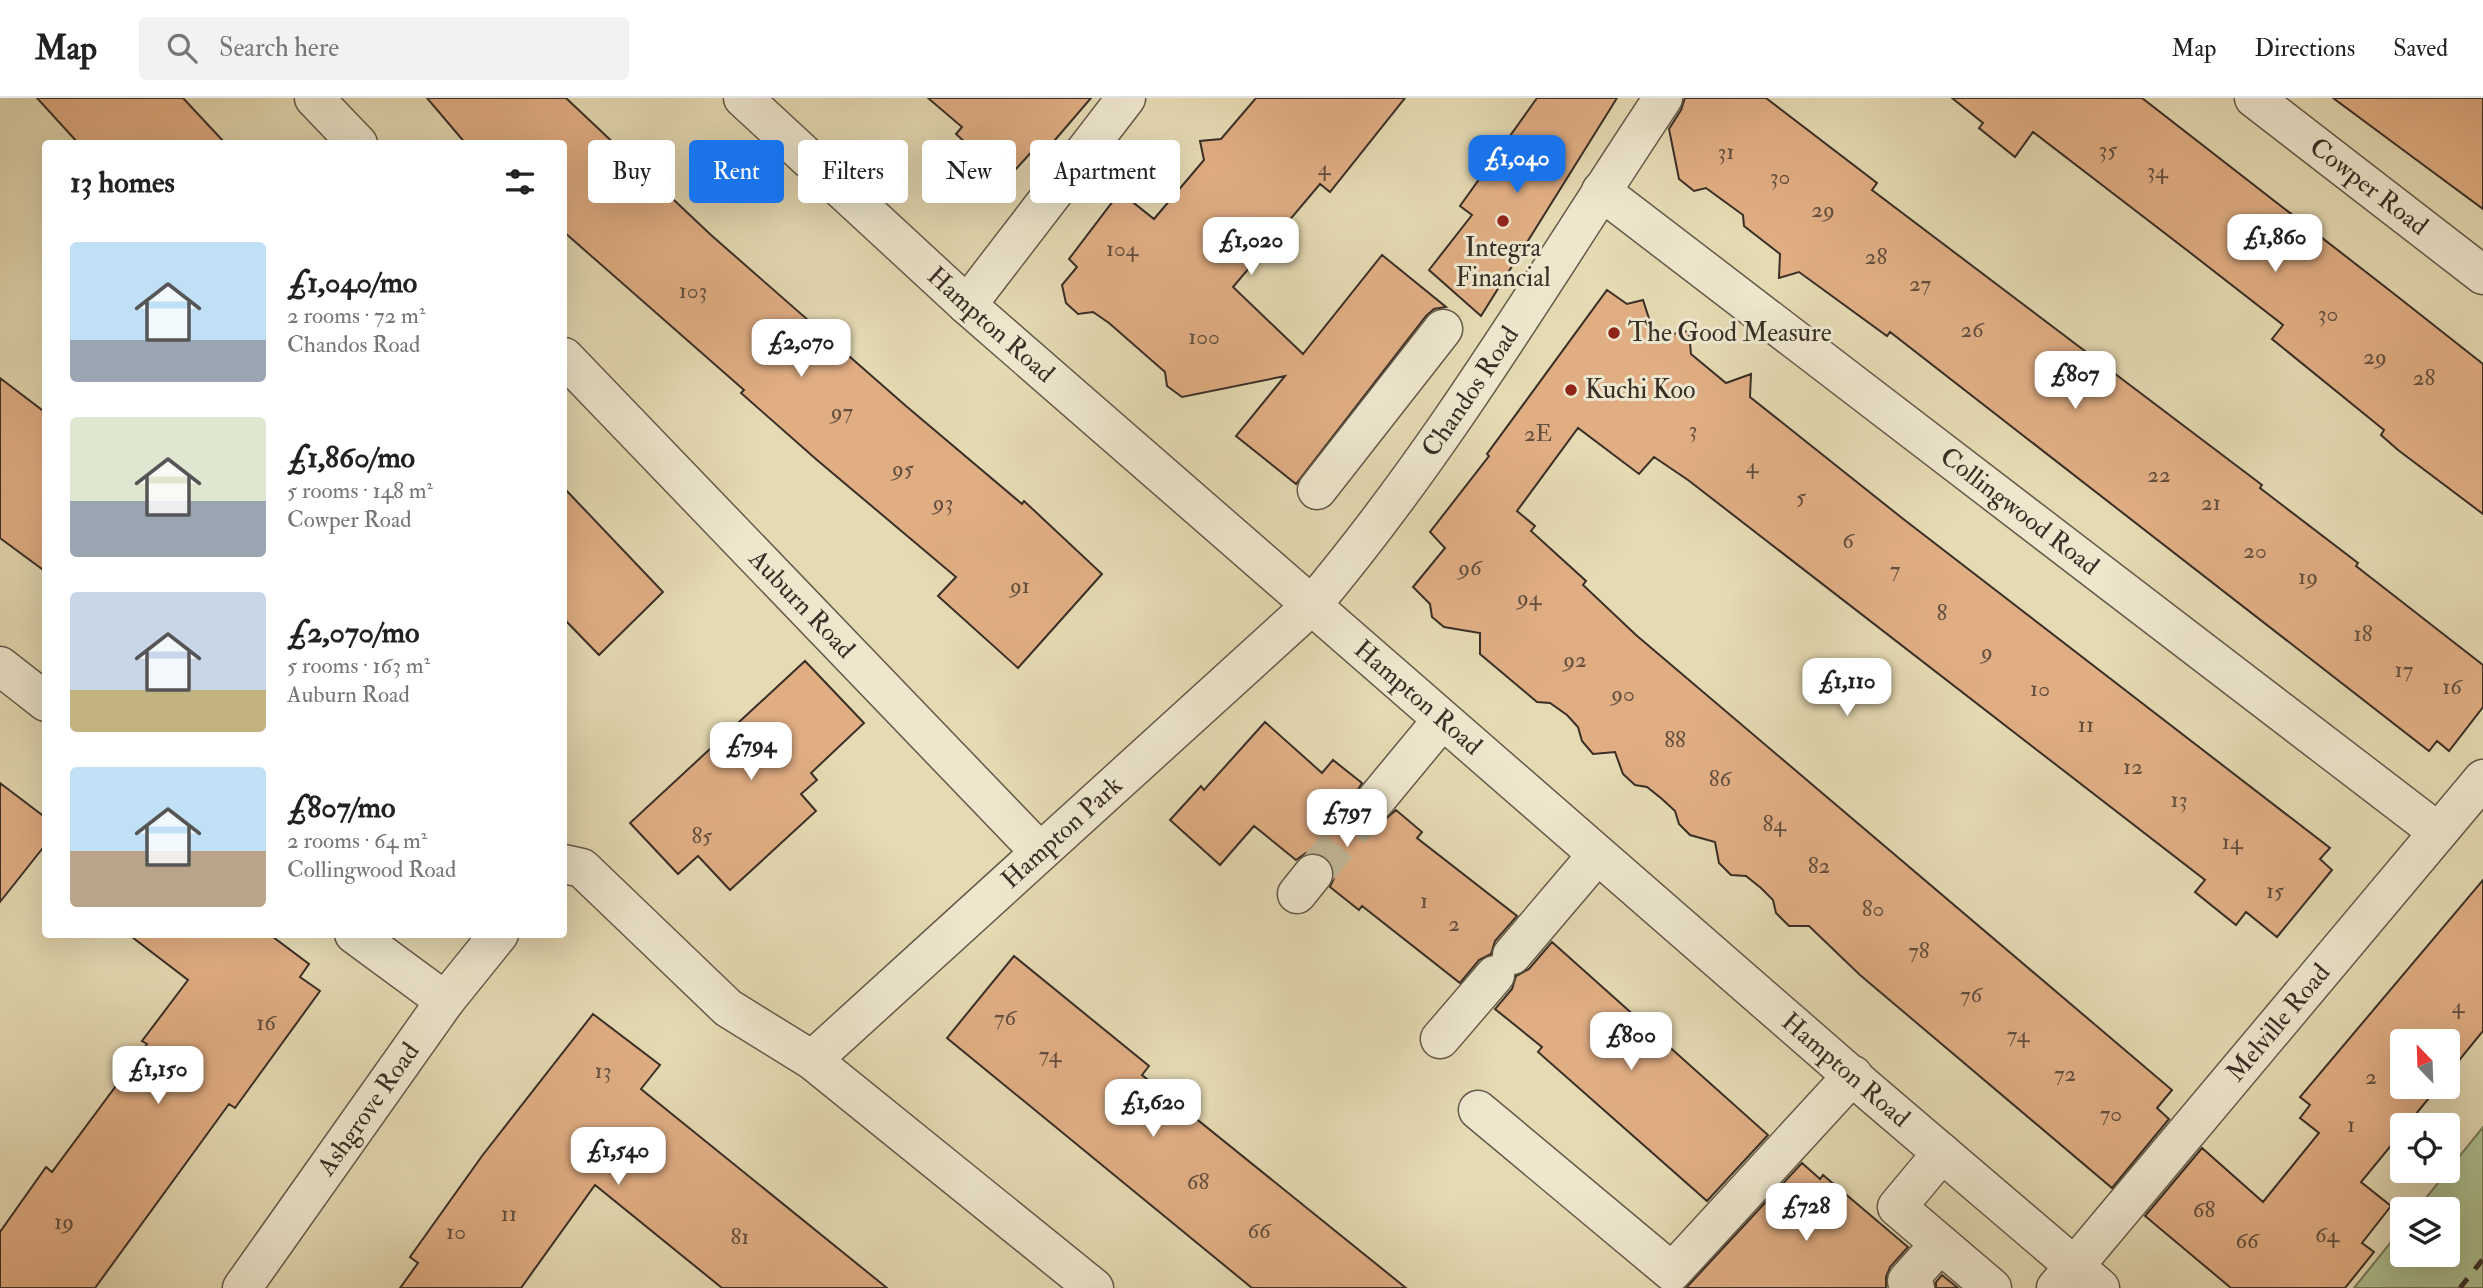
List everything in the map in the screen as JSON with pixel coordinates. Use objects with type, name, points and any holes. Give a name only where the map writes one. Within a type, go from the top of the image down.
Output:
[{"type":"street","points":[[314,98],[354,140]]},
{"type":"street","name":"Hampton Road","points":[[743,98],[967,305],[1942,1153],[2077,1281]]},
{"type":"street","points":[[967,305],[1126,98]]},
{"type":"street","name":"Chandos Road","points":[[1311,606],[1338,575],[1469,394],[1663,98]]},
{"type":"street","name":"Cowper Road","points":[[2254,98],[2483,275]]},
{"type":"street","name":"Collingwood Road","points":[[1601,191],[2438,832]]},
{"type":"street","points":[[1317,491],[1432,343],[1469,394]]},
{"type":"street","name":"Auburn Road","points":[[567,360],[1040,852]]},
{"type":"street","name":"Hampton Park","points":[[812,1060],[1311,606]]},
{"type":"street","points":[[0,666],[42,699]]},
{"type":"street","points":[[1375,801],[1442,720]]},
{"type":"street","name":"Melville Road","points":[[2077,1281],[2483,779]]},
{"type":"street","points":[[1440,1039],[1597,855]]},
{"type":"street","points":[[567,865],[582,869],[728,1008],[812,1060],[1094,1288]]},
{"type":"street","points":[[359,938],[445,1002]]},
{"type":"street","name":"Ashgrove Road","points":[[242,1288],[445,1002],[496,938]]},
{"type":"street","points":[[1478,1111],[1672,1272],[1853,1075]]},
{"type":"street","points":[[1942,1153],[1896,1207],[1992,1288]]},
{"type":"street","points":[[1908,1286],[1940,1244]]},
{"type":"green space","points":[[2483,1127],[2483,1288],[2354,1288],[2390,1243],[2390,1267],[2460,1267],[2460,1197],[2427,1197],[2438,1183],[2460,1183],[2460,1156]]},
{"type":"building","points":[[37,98],[183,98],[222,140],[75,140]]},
{"type":"building","points":[[427,98],[566,98],[610,140],[588,140],[588,203],[675,201],[906,406],[1022,504],[1024,501],[1102,574],[1018,668],[938,596],[956,577],[817,460],[741,393],[744,390],[567,235],[567,140],[463,140]]},
{"type":"building","points":[[928,98],[1091,98],[1055,140],[1030,140],[1030,154],[1016,169],[1016,140],[963,140],[956,134],[962,127]]},
{"type":"building","points":[[1256,98],[1405,98],[1330,192],[1320,184],[1233,287],[1303,354],[1382,255],[1446,307],[1434,309],[1426,316],[1296,484],[1236,436],[1285,376],[1182,397],[1167,386],[1165,372],[1109,323],[1093,312],[1078,314],[1066,303],[1062,285],[1077,267],[1069,259],[1112,203],[1134,203],[1154,219],[1168,203],[1180,203],[1180,188],[1204,160],[1200,141],[1221,139]]},
{"type":"building","points":[[1537,98],[1617,98],[1481,316],[1429,270],[1472,215],[1460,206]]},
{"type":"building","points":[[1685,98],[1766,98],[1877,183],[1872,190],[2262,485],[2260,488],[2358,563],[2356,566],[2483,665],[2483,707],[2449,751],[2437,741],[2429,751],[1890,332],[1887,336],[1799,272],[1779,278],[1780,254],[1744,226],[1743,215],[1706,188],[1694,191],[1679,179],[1669,129]]},
{"type":"building","points":[[1952,98],[2142,98],[2393,293],[2483,364],[2483,514],[2398,450],[2381,435],[2384,430],[2272,339],[2283,325],[2033,132],[2015,157],[1979,128],[1983,123]]},
{"type":"building","points":[[2333,98],[2483,98],[2483,209],[2418,161]]},
{"type":"building","points":[[1607,290],[1627,304],[1643,300],[1655,337],[1689,331],[1691,354],[1726,383],[1751,374],[1750,397],[1902,518],[2330,848],[2320,859],[2332,870],[2277,937],[2246,912],[2236,925],[2195,892],[2205,880],[1688,480],[1654,457],[1639,474],[1578,428],[1517,511],[1535,526],[1531,531],[1586,581],[1583,585],[1636,635],[2172,1090],[2157,1108],[2169,1119],[2112,1188],[1860,975],[1809,926],[1789,926],[1776,913],[1773,900],[1761,888],[1746,876],[1731,875],[1719,863],[1715,842],[1690,835],[1679,824],[1675,811],[1662,799],[1647,787],[1635,785],[1623,774],[1615,752],[1593,754],[1582,741],[1578,727],[1567,715],[1550,703],[1537,702],[1480,654],[1480,633],[1444,627],[1432,617],[1430,604],[1413,587],[1445,548],[1430,532],[1489,456],[1487,454]]},
{"type":"building","points":[[0,378],[42,410],[42,569],[0,538]]},
{"type":"building","points":[[567,491],[663,592],[599,655],[567,622]]},
{"type":"building","points":[[805,661],[864,723],[811,773],[817,780],[801,794],[816,811],[730,890],[698,856],[678,874],[630,823]]},
{"type":"building","points":[[1265,722],[1322,773],[1333,760],[1362,783],[1353,798],[1355,809],[1362,818],[1372,823],[1382,822],[1396,810],[1422,832],[1417,838],[1517,916],[1495,941],[1491,954],[1479,960],[1460,983],[1362,906],[1359,910],[1330,887],[1334,878],[1334,867],[1326,857],[1316,852],[1306,853],[1296,860],[1254,826],[1220,865],[1170,820],[1201,786],[1204,790]]},
{"type":"building","points":[[0,783],[42,815],[42,849],[0,902]]},
{"type":"building","points":[[2483,880],[2483,1031],[2460,1059],[2460,1029],[2390,1029],[2390,1099],[2428,1099],[2417,1113],[2390,1113],[2390,1147],[2361,1182],[2390,1205],[2362,1243],[2374,1252],[2345,1288],[2231,1288],[2145,1216],[2202,1148],[2263,1202],[2319,1133],[2300,1118],[2310,1105],[2300,1097]]},
{"type":"building","points":[[133,938],[274,938],[309,964],[300,977],[320,991],[235,1108],[229,1104],[95,1288],[0,1288],[0,1232],[46,1167],[52,1172],[147,1044],[142,1041],[188,980]]},
{"type":"building","points":[[1552,942],[1768,1135],[1707,1201],[1538,1052],[1542,1047],[1495,1009],[1512,989],[1516,976],[1529,969]]},
{"type":"building","points":[[1014,956],[1149,1066],[1142,1075],[1406,1288],[1252,1288],[947,1038]]},
{"type":"building","points":[[593,1014],[660,1065],[641,1089],[887,1288],[722,1288],[595,1185],[521,1288],[400,1288],[418,1263],[410,1257],[482,1156]]},
{"type":"building","points":[[1802,1163],[1820,1179],[1823,1175],[1908,1247],[1890,1267],[1886,1288],[1686,1288]]},
{"type":"building","points":[[1942,1275],[1958,1288],[1936,1288],[1936,1282]]},
{"type":"tunnel","points":[[1313,874],[1375,801]]},
{"type":"railway","points":[[2460,1288],[2483,1259]]},
{"type":"place","name":"Integra Financial","points":[[1503,221]]},
{"type":"place","name":"The Good Measure","points":[[1614,333]]},
{"type":"place","name":"Kuchi Koo","points":[[1571,390]]}]
